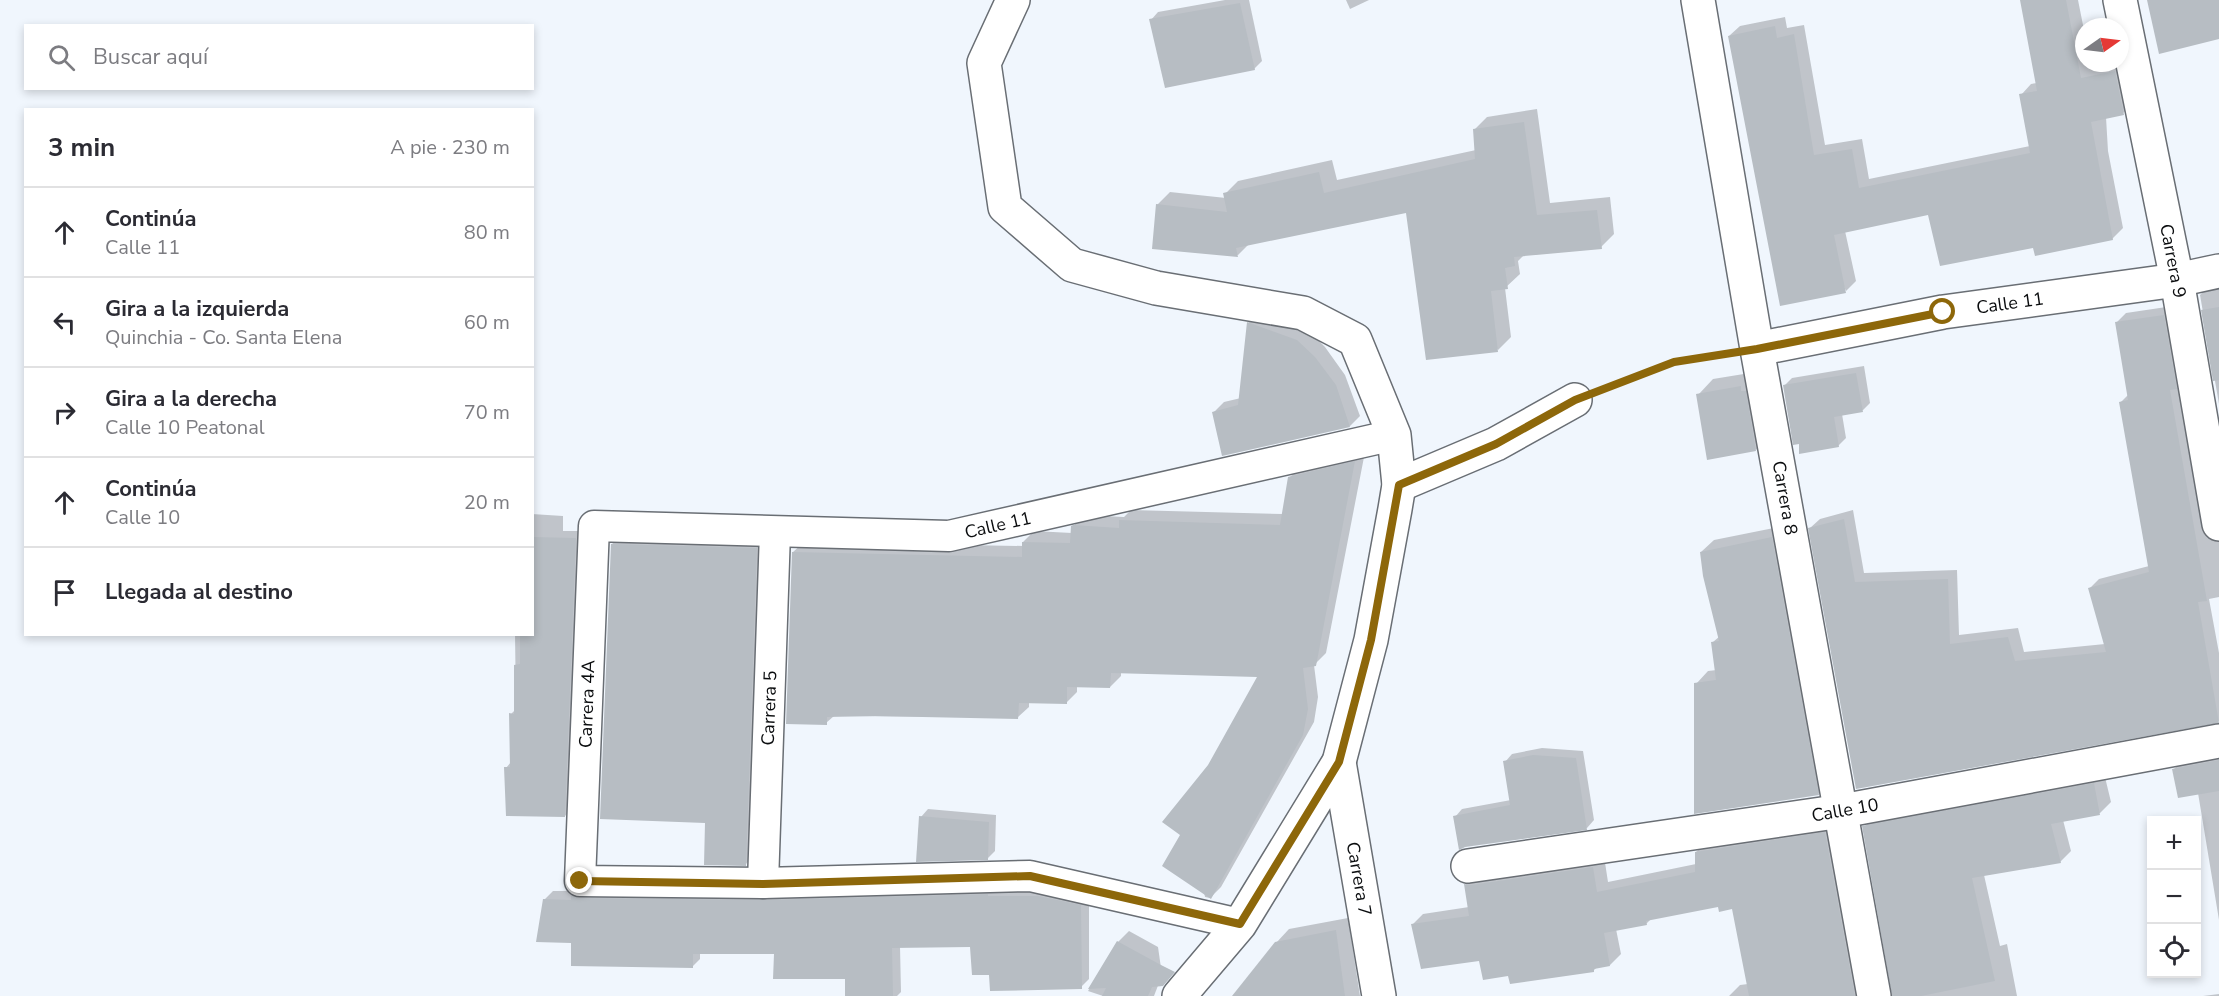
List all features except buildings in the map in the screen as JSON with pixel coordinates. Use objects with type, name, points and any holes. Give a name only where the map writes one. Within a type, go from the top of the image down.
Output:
[{"type":"street","points":[[1013,0],[984,63],[1005,207],[1072,265],[1156,288],[1303,313],[1355,340],[1394,435],[1399,485],[1371,640],[1339,762],[1240,924],[1179,996]]},
{"type":"street","name":"Carrera 8","points":[[1698,0],[1757,349],[1874,996]]},
{"type":"street","name":"Carrera 9","points":[[2120,0],[2177,280],[2219,524]]},
{"type":"street","name":"Calle 11","points":[[1757,349],[1943,312],[2177,280],[2219,271]]},
{"type":"street","points":[[1399,485],[1496,444],[1575,400]]},
{"type":"street","name":"Calle 10","points":[[1468,866],[1842,811],[2219,741]]},
{"type":"street","name":"Carrera 7","points":[[1339,762],[1379,996]]},
{"type":"lane","name":"Calle 11","points":[[594,526],[949,536],[1394,435]]},
{"type":"lane","name":"Carrera 4A","points":[[594,526],[580,881],[763,884]]},
{"type":"lane","name":"Carrera 5","points":[[763,884],[775,532]]},
{"type":"lane","points":[[763,884],[1030,876],[1240,924]]},
{"type":"path","points":[[1575,400],[1674,362],[1757,349]]},
{"type":"route","points":[[580,881],[763,884],[1030,876],[1240,924],[1339,762],[1371,640],[1399,485],[1496,444],[1575,400],[1674,362],[1757,349],[1943,312]]}]
